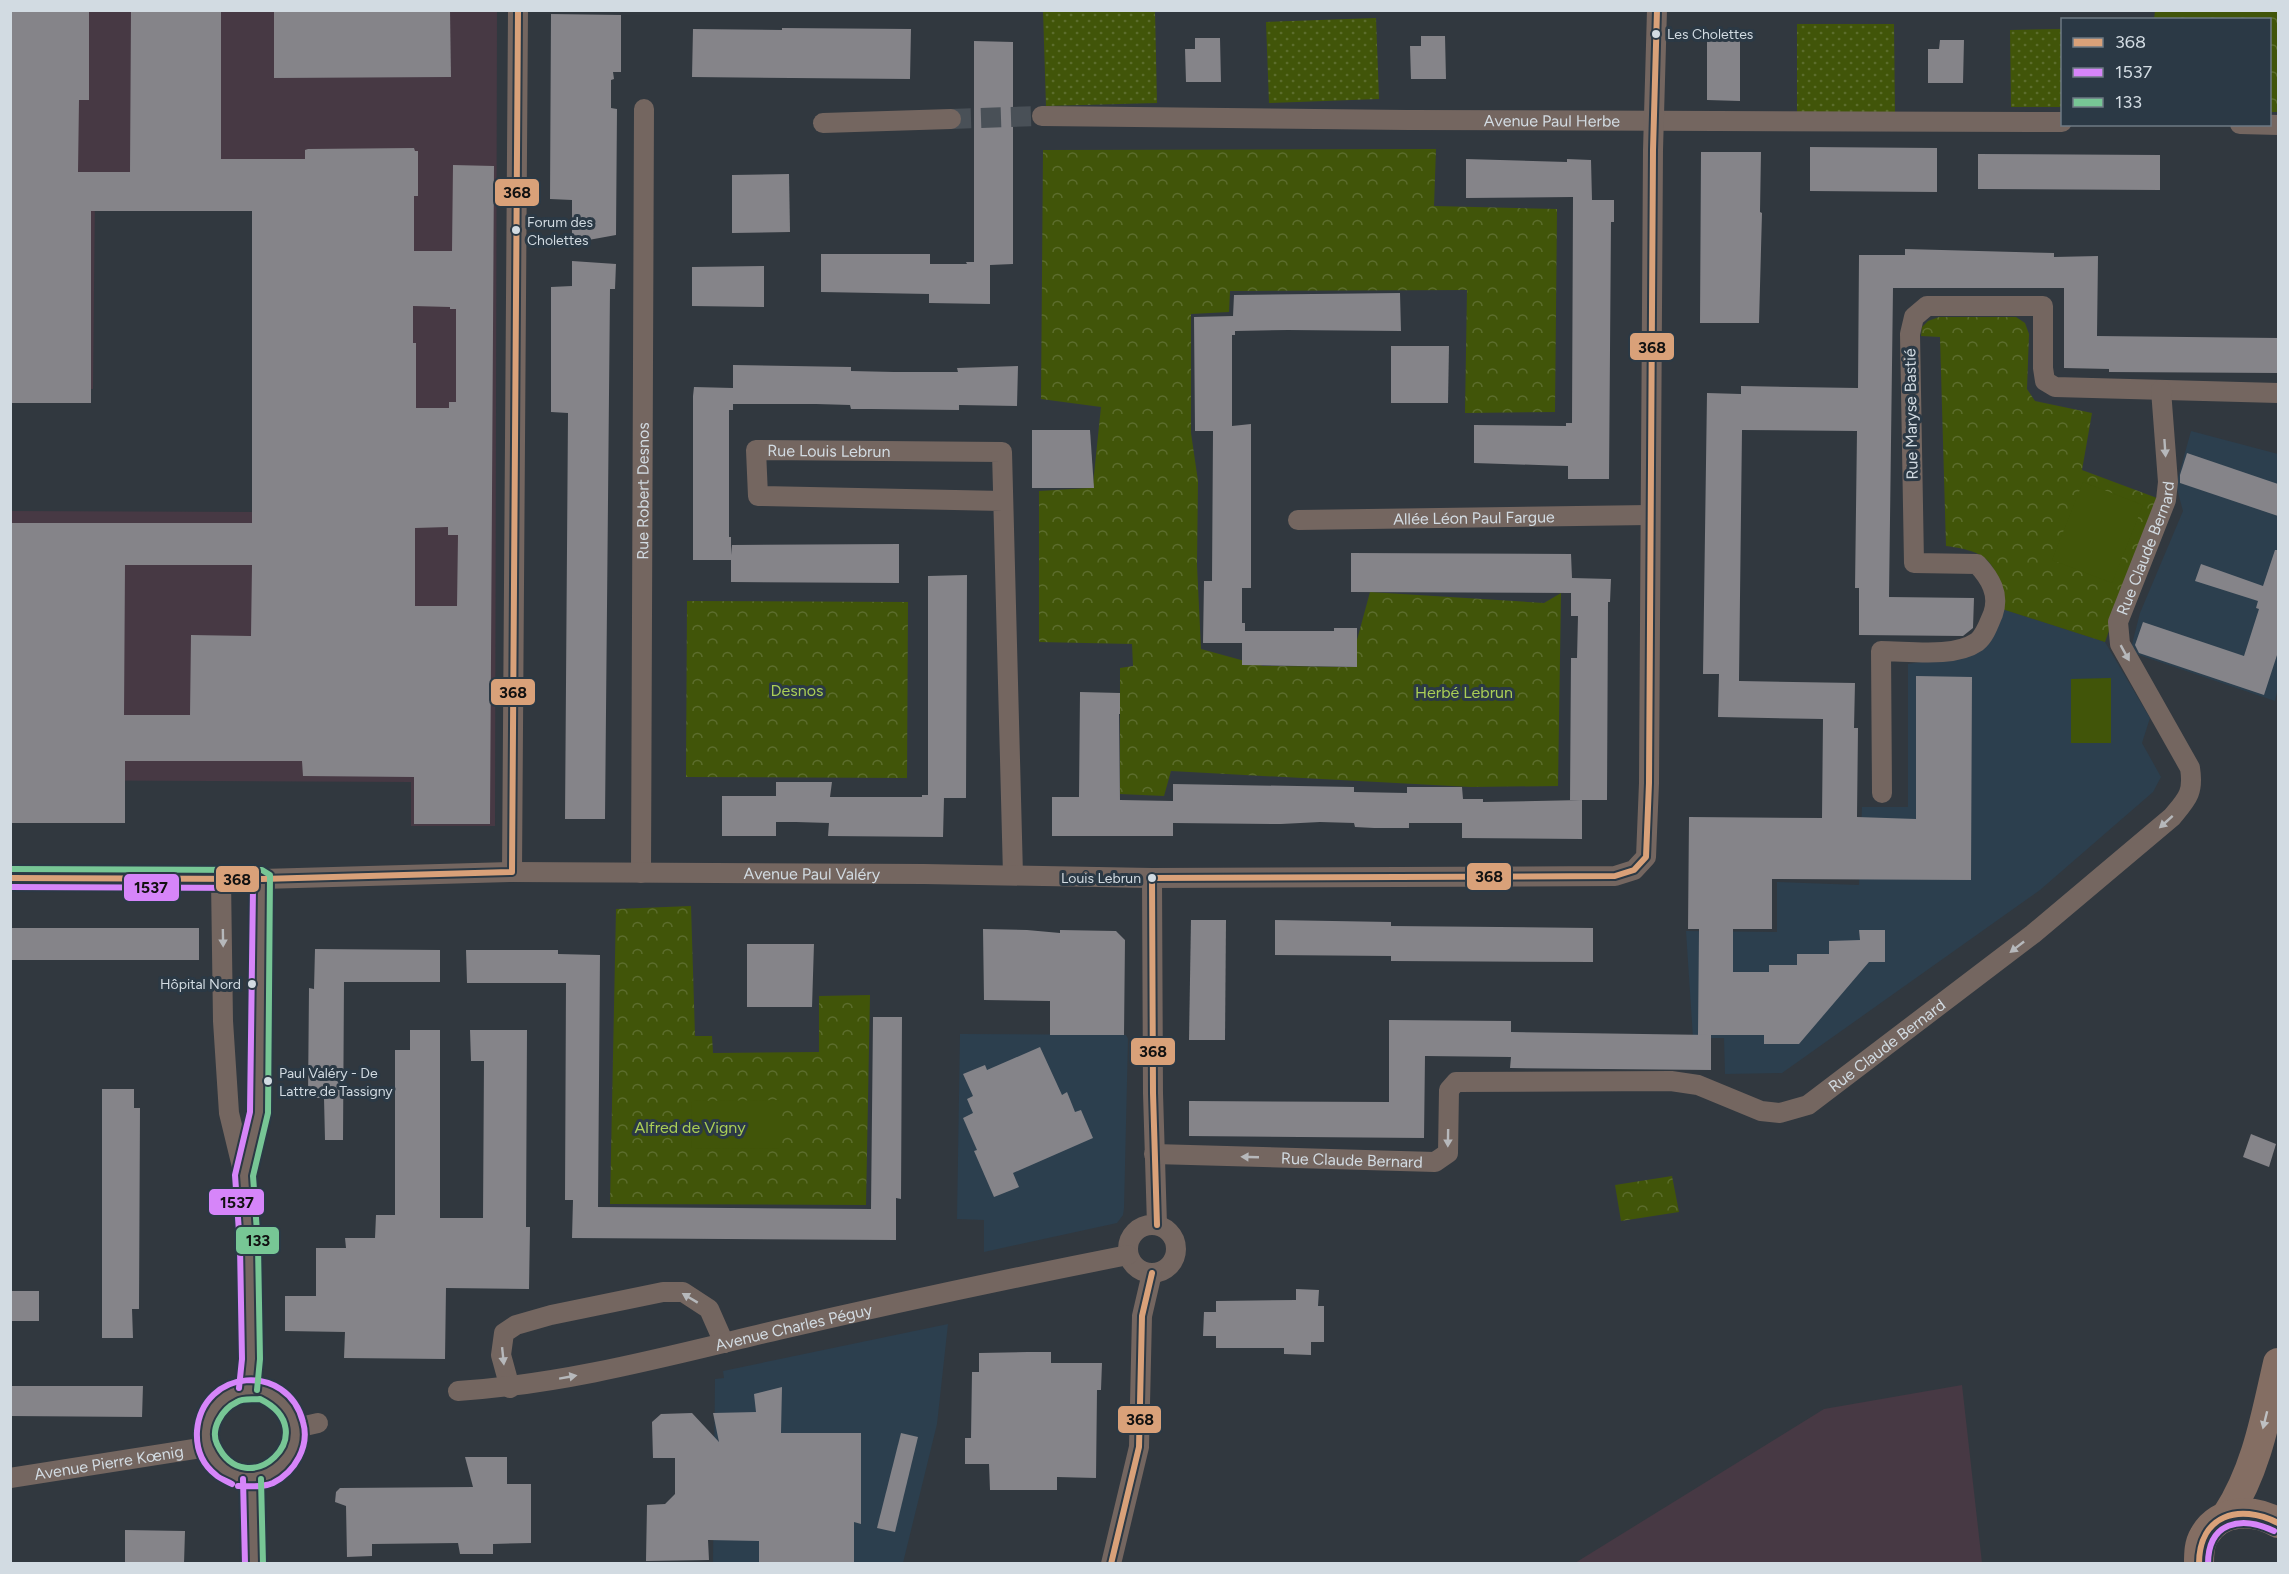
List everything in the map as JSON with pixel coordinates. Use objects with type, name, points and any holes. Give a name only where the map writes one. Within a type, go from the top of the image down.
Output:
[{"type":"main road","points":[[2199,1563],[2201,1543],[2205,1534],[2227,1515],[2243,1488],[2254,1457],[2278,1363]]},
{"type":"main road","points":[[2227,1515],[2255,1514],[2278,1523]]},
{"type":"street","points":[[512,872],[518,10]]},
{"type":"street","points":[[1649,515],[1653,121],[1657,10]]},
{"type":"street","name":"Rue Robert Desnos","points":[[641,873],[644,109]]},
{"type":"street","name":"Avenue Paul Herbe","points":[[1042,116],[2061,122]]},
{"type":"street","points":[[823,123],[951,120]]},
{"type":"street","name":"Rue Maryse Bastié","points":[[1882,793],[1881,651],[1956,651],[1979,641],[1988,627],[1995,606],[1994,592],[1989,577],[1977,564],[1914,562],[1910,334],[1914,317],[1928,306],[2043,306],[2043,369],[2045,381],[2055,387],[2278,393]]},
{"type":"street","name":"Rue Claude Bernard","points":[[1154,1155],[1435,1162],[1448,1153],[1449,1090],[1456,1082],[1671,1081],[1698,1085],[1761,1111],[1779,1113],[1808,1105],[1872,1058],[2033,934],[2172,817],[2188,798],[2193,784],[2190,768],[2120,644],[2118,632],[2118,622],[2166,500],[2168,483],[2161,390]]},
{"type":"street","name":"Rue Louis Lebrun","points":[[1003,501],[758,496],[756,450],[1002,452],[1013,875]]},
{"type":"street","name":"Avenue Paul Valéry","points":[[10,878],[262,879],[512,872],[1152,878],[1615,876],[1634,870],[1646,857],[1649,783],[1649,515]]},
{"type":"street","name":"Allée Léon Paul Fargue","points":[[1298,520],[1649,515]]},
{"type":"street","points":[[1152,878],[1154,1155],[1157,1225]]},
{"type":"street","points":[[221,879],[223,1021],[229,1113],[244,1175],[249,1246],[251,1347],[248,1389]]},
{"type":"street","points":[[244,1175],[259,1113],[262,879]]},
{"type":"street","points":[[1149,1225],[1157,1225],[1170,1232],[1174,1238],[1176,1254],[1168,1268],[1152,1273],[1137,1268],[1128,1255],[1128,1247],[1134,1232],[1149,1225]]},
{"type":"street","name":"Avenue Charles Péguy","points":[[458,1392],[510,1388],[613,1369],[928,1295],[1128,1255]]},
{"type":"street","points":[[1111,1563],[1139,1447],[1142,1316],[1152,1273]]},
{"type":"street","points":[[510,1388],[501,1355],[504,1333],[516,1325],[562,1313],[663,1292],[683,1292],[709,1309],[724,1343]]},
{"type":"street","points":[[248,1389],[261,1390],[279,1399],[292,1415],[296,1428],[295,1443],[290,1457],[280,1468],[267,1476],[252,1479],[237,1477],[224,1471],[214,1460],[207,1447],[208,1420],[213,1408],[223,1398],[234,1392],[248,1389]]},
{"type":"street","points":[[296,1428],[318,1423]]},
{"type":"street","name":"Avenue Pierre Kœnig","points":[[10,1478],[207,1447]]},
{"type":"street","points":[[252,1479],[254,1563]]},
{"type":"shaded area","points":[[11,11],[497,11],[495,826],[411,826],[411,782],[11,780],[11,511],[261,512],[264,194],[95,193],[93,389],[11,388]]},
{"type":"shaded area","points":[[2191,431],[2278,454],[2278,688],[2275,701],[2130,652],[2140,613],[2183,511],[2176,485]]},
{"type":"shaded area","points":[[2002,609],[2105,642],[2150,718],[2142,743],[2161,777],[2153,792],[2040,890],[1782,1073],[1725,1074],[1724,1038],[1693,1038],[1686,931],[1777,932],[1777,882],[1859,885],[1862,807],[1908,807],[1908,664],[1978,652]]},
{"type":"shaded area","points":[[960,1034],[1126,1035],[1128,1039],[1124,1208],[1123,1215],[1117,1223],[984,1252],[984,1220],[957,1219]]},
{"type":"shaded area","points":[[948,1324],[937,1424],[903,1563],[713,1564],[715,1379],[724,1378],[723,1371]]},
{"type":"shaded area","points":[[1962,1385],[1982,1563],[1575,1563],[1824,1409]]},
{"type":"green space","points":[[1043,11],[1155,11],[1157,103],[1046,106]]},
{"type":"green space","points":[[2155,11],[2278,11],[2278,112],[2271,112],[2271,18],[2154,18]]},
{"type":"green space","points":[[1376,18],[1379,99],[1269,103],[1266,22]]},
{"type":"green space","points":[[1797,24],[1894,24],[1895,114],[1797,115]]},
{"type":"green space","points":[[2061,29],[2061,107],[2011,107],[2010,30]]},
{"type":"green space","name":"Herbé Lebrun","points":[[1436,149],[1434,206],[1557,209],[1555,412],[1465,413],[1467,290],[1230,291],[1229,312],[1191,314],[1191,433],[1198,481],[1197,565],[1201,649],[1263,666],[1356,667],[1357,640],[1370,592],[1544,603],[1561,593],[1558,786],[1471,787],[1171,771],[1164,796],[1120,794],[1120,668],[1133,666],[1132,644],[1039,642],[1039,491],[1089,488],[1093,484],[1101,407],[1041,399],[1043,150]]},
{"type":"green space","points":[[1939,317],[2016,317],[2025,323],[2029,334],[2027,389],[2035,401],[2092,413],[2082,470],[2157,498],[2105,642],[2002,609],[1998,581],[1990,563],[1974,552],[1946,546],[1940,337],[1921,336],[1922,327],[1928,321]]},
{"type":"green space","points":[[2083,482],[2143,505],[2112,583],[2052,560]]},
{"type":"green space","name":"Desnos","points":[[687,601],[908,602],[907,778],[686,777]]},
{"type":"green space","points":[[2111,678],[2111,743],[2071,743],[2071,679]]},
{"type":"green space","name":"Alfred de Vigny","points":[[691,906],[695,1036],[712,1036],[713,1053],[819,1052],[819,996],[870,995],[866,1205],[610,1204],[616,909]]},
{"type":"green space","points":[[781,1100],[781,1148],[692,1149],[691,1101]]},
{"type":"green space","points":[[1672,1176],[1679,1212],[1621,1221],[1615,1185]]},
{"type":"building","points":[[10,10],[89,10],[89,100],[79,100],[78,172],[130,172],[131,10],[221,10],[221,159],[305,159],[305,150],[308,149],[414,148],[418,151],[418,196],[414,196],[414,251],[452,251],[453,165],[494,166],[490,824],[414,824],[414,777],[303,776],[302,761],[125,761],[125,823],[10,823],[10,523],[252,523],[252,211],[91,211],[91,403],[10,403]],"holes":[[[413,306],[456,309],[456,402],[449,402],[449,408],[416,408],[416,343],[413,343]],[[448,527],[448,535],[458,535],[457,606],[415,606],[415,528]],[[125,565],[252,565],[251,636],[191,635],[190,715],[124,715]]]},
{"type":"building","points":[[274,10],[450,10],[451,77],[274,78]]},
{"type":"building","points":[[551,14],[621,15],[621,72],[613,72],[614,79],[611,80],[611,108],[617,109],[616,235],[572,243],[572,200],[550,199]]},
{"type":"building","points":[[782,28],[911,29],[910,79],[692,77],[693,29],[782,30]]},
{"type":"building","points":[[1421,36],[1445,36],[1446,79],[1411,79],[1410,46],[1421,46]]},
{"type":"building","points":[[1740,37],[1740,101],[1707,100],[1707,38]]},
{"type":"building","points":[[1195,38],[1220,38],[1221,82],[1186,82],[1185,49],[1195,49]]},
{"type":"building","points":[[1940,40],[1964,40],[1963,83],[1928,83],[1928,49],[1939,49]]},
{"type":"building","points":[[974,41],[1013,42],[1013,264],[990,265],[990,304],[929,303],[929,294],[821,292],[821,254],[930,254],[930,264],[974,262]]},
{"type":"building","points":[[1810,147],[1937,148],[1937,192],[1810,191]]},
{"type":"building","points":[[1701,152],[1761,152],[1759,323],[1700,323]]},
{"type":"building","points":[[1978,154],[2160,155],[2160,190],[1978,189]]},
{"type":"building","points":[[1466,159],[1567,162],[1567,159],[1591,160],[1592,200],[1614,200],[1614,222],[1611,222],[1609,479],[1568,479],[1568,466],[1474,463],[1474,425],[1566,426],[1566,423],[1572,423],[1573,197],[1466,198]]},
{"type":"building","points":[[789,174],[790,232],[732,233],[732,175]]},
{"type":"building","points":[[1905,249],[2054,253],[2054,257],[2098,256],[2097,336],[2278,338],[2278,373],[2109,372],[2109,369],[2064,368],[2064,288],[1893,288],[1889,597],[1974,598],[1973,628],[1963,636],[1859,635],[1859,588],[1855,588],[1857,431],[1742,430],[1739,681],[1855,683],[1854,728],[1858,728],[1857,817],[1916,819],[1916,676],[1972,677],[1971,880],[1772,879],[1772,929],[1733,929],[1733,972],[1769,972],[1769,965],[1797,965],[1797,954],[1829,954],[1829,941],[1860,940],[1859,930],[1885,930],[1885,962],[1869,962],[1799,1044],[1764,1044],[1764,1035],[1698,1035],[1699,929],[1688,929],[1689,817],[1822,818],[1823,719],[1718,717],[1719,674],[1703,674],[1707,393],[1741,394],[1741,386],[1858,388],[1859,255],[1905,255]]},
{"type":"building","points":[[572,261],[616,264],[615,289],[610,289],[605,819],[565,819],[568,413],[551,412],[551,287],[572,286]]},
{"type":"building","points":[[764,266],[764,307],[692,306],[692,267]]},
{"type":"building","points":[[1400,293],[1401,331],[1235,331],[1235,335],[1232,335],[1232,426],[1251,424],[1251,588],[1242,588],[1242,623],[1245,623],[1245,631],[1334,631],[1334,628],[1357,628],[1357,667],[1242,665],[1242,643],[1203,643],[1204,581],[1212,581],[1213,431],[1195,431],[1194,317],[1233,316],[1234,295]]},
{"type":"building","points":[[1391,346],[1449,346],[1448,403],[1391,403]]},
{"type":"building","points":[[733,365],[851,367],[851,371],[894,372],[958,372],[957,368],[1018,366],[1017,406],[959,405],[959,410],[851,409],[850,405],[816,404],[733,404],[733,410],[729,410],[731,555],[732,545],[899,544],[899,583],[731,582],[731,560],[693,560],[693,396],[694,387],[733,388]]},
{"type":"building","points":[[1032,430],[1090,430],[1094,488],[1032,488]]},
{"type":"building","points":[[2187,453],[2278,484],[2278,516],[2180,483],[2180,475]]},
{"type":"building","points":[[2275,550],[2278,550],[2278,652],[2264,695],[2139,653],[2135,645],[2143,622],[2244,656],[2259,609],[2256,608],[2258,601],[2195,581],[2201,564],[2263,586]]},
{"type":"building","points":[[1351,553],[1571,554],[1572,578],[1611,579],[1610,602],[1608,602],[1607,800],[1570,800],[1571,658],[1577,658],[1578,616],[1571,616],[1571,593],[1351,592]]},
{"type":"building","points":[[967,575],[966,798],[944,798],[943,837],[828,836],[829,823],[796,822],[776,822],[776,836],[722,836],[722,796],[776,796],[776,782],[832,782],[830,797],[922,797],[922,795],[928,795],[928,576]]},
{"type":"building","points":[[1080,692],[1120,693],[1120,800],[1173,801],[1173,784],[1354,787],[1354,792],[1407,793],[1407,787],[1462,787],[1463,799],[1483,799],[1483,802],[1582,800],[1582,839],[1462,838],[1462,823],[1409,823],[1409,828],[1374,828],[1355,827],[1354,823],[1320,822],[1173,823],[1173,836],[1052,836],[1052,797],[1079,797]]},
{"type":"building","points":[[1191,920],[1226,920],[1225,1040],[1189,1040]]},
{"type":"building","points":[[1275,920],[1391,922],[1391,926],[1593,928],[1593,962],[1391,961],[1391,956],[1275,955]]},
{"type":"building","points":[[10,928],[199,928],[199,960],[10,960]]},
{"type":"building","points":[[983,929],[1060,933],[1060,930],[1116,931],[1125,940],[1124,1035],[1050,1035],[1050,1001],[984,1000]]},
{"type":"building","points":[[747,944],[814,944],[812,1007],[747,1007]]},
{"type":"building","points":[[315,949],[440,950],[440,982],[344,982],[343,1140],[325,1140],[324,1098],[308,1098],[309,988],[314,989]]},
{"type":"building","points":[[466,950],[558,950],[558,954],[600,955],[598,1207],[871,1209],[873,1017],[902,1017],[901,1199],[896,1198],[896,1240],[572,1238],[573,1200],[565,1200],[566,983],[467,983]]},
{"type":"building","points":[[1389,1020],[1511,1021],[1511,1032],[1711,1035],[1711,1070],[1510,1068],[1511,1057],[1425,1056],[1424,1138],[1189,1136],[1189,1101],[1389,1102]]},
{"type":"building","points":[[410,1030],[440,1030],[440,1218],[483,1218],[484,1061],[471,1061],[470,1030],[527,1030],[526,1227],[530,1227],[529,1289],[446,1288],[445,1359],[344,1358],[345,1332],[285,1331],[285,1296],[316,1296],[316,1248],[346,1248],[345,1238],[375,1238],[376,1215],[395,1215],[395,1050],[410,1050]]},
{"type":"building","points":[[1040,1047],[1062,1095],[1067,1092],[1075,1112],[1081,1110],[1093,1138],[1013,1173],[1019,1187],[994,1197],[974,1151],[977,1150],[963,1118],[973,1113],[967,1099],[973,1096],[963,1074],[985,1065],[987,1070]]},
{"type":"building","points":[[102,1089],[134,1089],[134,1108],[140,1108],[139,1309],[132,1309],[133,1338],[102,1338]]},
{"type":"building","points":[[2251,1134],[2276,1144],[2269,1167],[2243,1157]]},
{"type":"building","points":[[1296,1289],[1319,1290],[1318,1306],[1324,1306],[1324,1342],[1311,1342],[1311,1355],[1284,1354],[1284,1348],[1216,1348],[1216,1336],[1203,1336],[1204,1312],[1216,1312],[1216,1301],[1296,1300]]},
{"type":"building","points":[[10,1291],[39,1291],[39,1321],[10,1321]]},
{"type":"building","points":[[1051,1352],[1051,1363],[1102,1363],[1101,1390],[1097,1390],[1096,1478],[1057,1477],[1057,1490],[990,1490],[989,1464],[965,1464],[965,1438],[971,1438],[972,1372],[979,1372],[979,1353]]},
{"type":"building","points":[[10,1386],[143,1386],[142,1417],[10,1416]]},
{"type":"building","points":[[782,1387],[781,1433],[861,1433],[861,1524],[854,1522],[854,1563],[759,1563],[759,1541],[708,1540],[709,1560],[646,1561],[647,1505],[665,1504],[675,1494],[675,1458],[653,1458],[652,1422],[661,1414],[692,1413],[719,1442],[713,1413],[756,1412],[754,1394]]},
{"type":"building","points":[[901,1433],[918,1437],[895,1532],[877,1528]]},
{"type":"building","points":[[465,1457],[507,1457],[507,1484],[531,1484],[531,1543],[493,1544],[493,1554],[460,1554],[458,1543],[372,1544],[372,1556],[347,1557],[346,1506],[335,1502],[336,1492],[340,1488],[473,1487]]},
{"type":"building","points":[[125,1530],[185,1531],[184,1563],[125,1563]]},
{"type":"tunnel","points":[[951,119],[1042,116]]},
{"type":"transit line","name":"368","points":[[10,878],[262,879],[512,872],[518,10]]},
{"type":"transit line","name":"368","points":[[1152,878],[1615,876],[1634,870],[1646,857],[1649,783],[1653,150],[1657,10]]},
{"type":"transit line","name":"133","points":[[10,869],[262,870],[270,875],[268,1113],[253,1176],[258,1246],[260,1359],[257,1390]]},
{"type":"transit line","name":"368","points":[[1152,878],[1153,1093],[1157,1225]]},
{"type":"transit line","name":"1537","points":[[10,887],[253,888],[250,1112],[235,1175],[240,1246],[242,1359],[239,1388]]},
{"type":"transit line","name":"368","points":[[1111,1564],[1139,1447],[1142,1316],[1152,1273]]},
{"type":"transit line","name":"1537","points":[[232,1484],[211,1471],[201,1455],[197,1431],[202,1410],[214,1395],[229,1385],[246,1380],[264,1382],[281,1389],[294,1403],[305,1431],[302,1449],[294,1465],[273,1483],[260,1486],[238,1486]]},
{"type":"transit line","name":"133","points":[[260,1399],[279,1413],[286,1429],[283,1444],[275,1457],[261,1466],[245,1468],[230,1461],[217,1444],[216,1426],[222,1414],[232,1405],[242,1400],[260,1399]]},
{"type":"transit line","name":"1537","points":[[243,1479],[245,1564]]},
{"type":"transit line","name":"133","points":[[261,1479],[263,1564]]},
{"type":"transit line","name":"368","points":[[2199,1564],[2201,1547],[2206,1534],[2214,1524],[2224,1518],[2236,1514],[2249,1514],[2278,1523]]},
{"type":"transit line","name":"1537","points":[[2208,1564],[2209,1550],[2214,1539],[2220,1531],[2229,1526],[2239,1523],[2250,1524],[2274,1531]]},
{"type":"place","name":"Les Cholettes","points":[[1656,34]]},
{"type":"place","name":"Forum des Cholettes","points":[[516,230]]},
{"type":"place","name":"Louis Lebrun","points":[[1152,878]]},
{"type":"place","name":"Hôpital Nord","points":[[252,984]]},
{"type":"place","name":"Paul Valéry - De Lattre de Tassigny","points":[[268,1081]]}]
